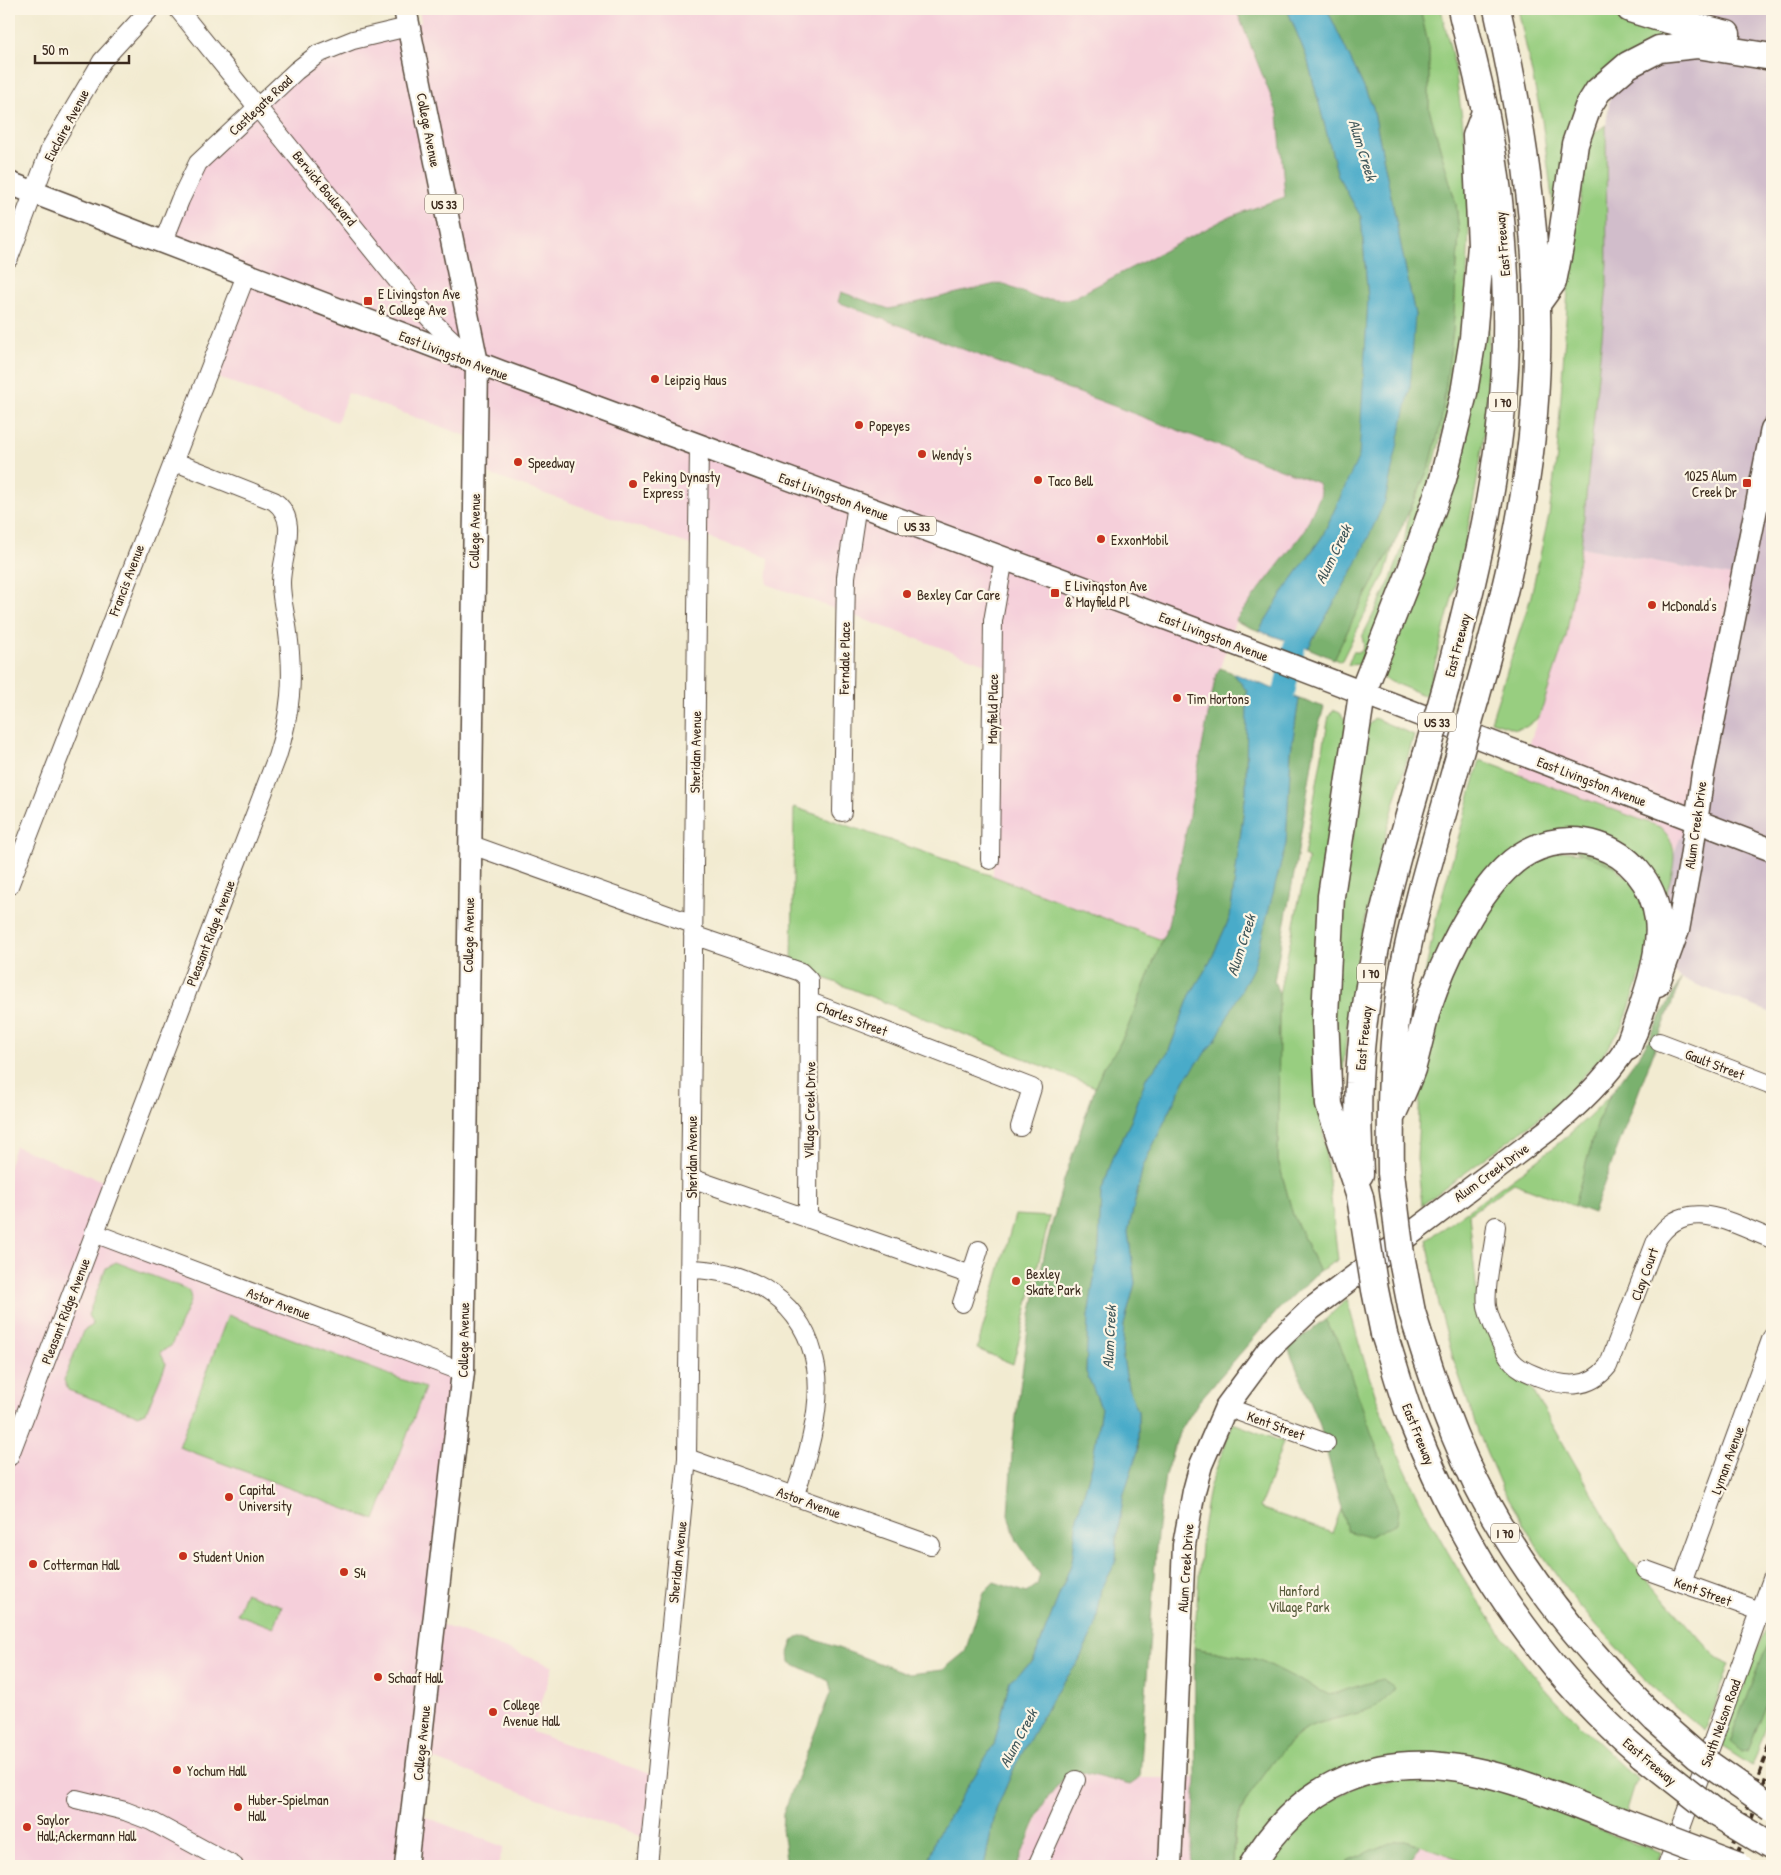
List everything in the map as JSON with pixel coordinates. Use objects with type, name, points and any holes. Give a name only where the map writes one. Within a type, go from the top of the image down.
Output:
[{"type":"highway","name":"East Freeway","points":[[1461,9],[1485,112],[1500,209],[1505,276],[1506,338],[1502,407],[1491,498],[1473,585],[1446,687],[1395,862],[1371,979],[1358,1083],[1360,1197],[1370,1262],[1384,1334],[1413,1423],[1456,1520],[1479,1562],[1520,1624],[1571,1686],[1620,1736],[1717,1814],[1772,1847]]},
{"type":"highway","name":"I 70","points":[[1497,9],[1524,144],[1535,242],[1538,303],[1535,402],[1523,500],[1502,598],[1427,871],[1402,976],[1394,1050],[1391,1118],[1391,1173],[1401,1255],[1412,1312],[1445,1412],[1486,1502],[1534,1581],[1564,1622],[1625,1690],[1655,1719],[1703,1760],[1772,1808]]},
{"type":"highway","points":[[1630,9],[1686,25],[1772,42]]},
{"type":"highway","points":[[1538,303],[1552,282],[1561,242],[1575,144],[1588,107],[1598,91],[1628,65],[1659,49],[1697,45],[1772,57]]},
{"type":"highway","points":[[1716,47],[1751,60],[1772,76]]},
{"type":"highway","points":[[1360,1197],[1329,1105],[1325,1016],[1331,896],[1362,694],[1411,570],[1443,479],[1464,393],[1473,338],[1481,245],[1476,136],[1485,112]]},
{"type":"highway","points":[[1391,1118],[1412,1070],[1428,1006],[1450,953],[1497,877],[1508,866],[1545,846],[1572,840],[1603,846],[1614,851],[1634,868],[1650,891],[1658,918],[1656,949],[1645,1000],[1628,1047]]},
{"type":"highway","points":[[1252,1866],[1264,1845],[1284,1820],[1309,1799],[1337,1782],[1383,1767],[1438,1765],[1470,1770],[1510,1781],[1740,1866]]},
{"type":"main road","name":"College Avenue","points":[[406,18],[476,363],[463,1372],[406,1866]]},
{"type":"main road","name":"East Livingston Avenue","points":[[9,183],[476,363],[1238,645],[1772,850]]},
{"type":"main road","name":"Alum Creek Drive","points":[[1170,1866],[1184,1545],[1201,1465],[1226,1407],[1269,1349],[1312,1309],[1556,1124],[1600,1082],[1628,1047],[1656,992],[1675,938],[1691,858],[1703,772],[1772,429]]},
{"type":"street","name":"Euclaire Avenue","points":[[9,258],[52,147],[102,61],[150,9]]},
{"type":"street","name":"Berwick Boulevard","points":[[178,9],[258,105],[413,300],[476,363]]},
{"type":"street","name":"Castlegate Road","points":[[163,243],[180,200],[198,163],[258,105],[318,54],[406,18]]},
{"type":"street","name":"Francis Avenue","points":[[9,886],[246,275]]},
{"type":"street","name":"Sheridan Avenue","points":[[648,1866],[687,1458],[699,446]]},
{"type":"street","name":"Pleasant Ridge Avenue","points":[[9,1457],[277,757],[287,724],[292,695],[291,664],[281,585],[282,566],[289,533],[288,518],[274,501],[173,461]]},
{"type":"street","name":"Ferndale Place","points":[[842,812],[846,577],[857,504]]},
{"type":"street","name":"Mayfield Place","points":[[990,860],[993,621],[1004,558]]},
{"type":"street","name":"Charles Street","points":[[469,844],[801,972],[809,980],[810,1002],[1032,1088],[1020,1127]]},
{"type":"street","name":"Village Creek Drive","points":[[808,1219],[810,1002]]},
{"type":"street","name":"Gault Street","points":[[1659,1042],[1772,1085]]},
{"type":"street","points":[[691,1178],[971,1275]]},
{"type":"street","name":"Clay Court","points":[[1496,1226],[1487,1296],[1489,1312],[1512,1362],[1526,1372],[1569,1386],[1580,1385],[1601,1375],[1614,1355],[1656,1241],[1664,1227],[1677,1218],[1695,1213],[1713,1217],[1772,1239]]},
{"type":"street","name":"Astor Avenue","points":[[94,1233],[463,1372]]},
{"type":"street","points":[[962,1303],[979,1250]]},
{"type":"street","points":[[690,1269],[711,1270],[739,1276],[764,1287],[781,1301],[802,1327],[812,1349],[817,1380],[813,1426],[807,1458],[794,1497]]},
{"type":"street","name":"Lyman Avenue","points":[[1682,1583],[1772,1337]]},
{"type":"street","name":"Kent Street","points":[[1226,1407],[1326,1443]]},
{"type":"street","name":"Astor Avenue","points":[[687,1458],[931,1545]]},
{"type":"street","name":"Kent Street","points":[[1646,1570],[1760,1611]]},
{"type":"street","name":"South Nelson Road","points":[[1667,1866],[1772,1579]]},
{"type":"street","points":[[1037,1866],[1076,1780]]},
{"type":"street","points":[[76,1799],[125,1811],[151,1820],[234,1866]]},
{"type":"shaded area","points":[[419,9],[1236,9],[1278,114],[1285,196],[1229,217],[1071,299],[1039,299],[1000,283],[889,309],[842,292],[838,302],[1318,483],[1321,494],[1303,533],[1235,621],[1220,668],[1216,674],[1168,925],[1162,940],[993,876],[991,666],[767,584],[769,558],[700,535],[699,548],[474,469],[472,438],[348,393],[337,422],[209,374],[246,278],[156,244],[185,173],[327,48],[421,22]]},
{"type":"shaded area","points":[[1698,9],[1772,9],[1772,1013],[1681,979],[1653,954],[1675,850],[1689,818],[1742,578],[1581,547],[1607,285],[1606,125],[1611,88],[1636,68],[1687,53]]},
{"type":"shaded area","points":[[1581,547],[1743,578],[1689,818],[1675,850],[1670,837],[1660,827],[1519,774],[1566,637]]},
{"type":"shaded area","name":"Capital University","points":[[15,1146],[113,1185],[95,1233],[463,1372],[434,1622],[553,1666],[532,1732],[656,1776],[650,1840],[420,1754],[413,1812],[504,1847],[497,1866],[9,1866],[9,1164]]},
{"type":"shaded area","points":[[1076,1771],[1130,1785],[1140,1778],[1196,1778],[1191,1866],[1017,1866],[1045,1802],[1064,1777]]},
{"type":"shaded area","points":[[1420,1846],[1478,1866],[1406,1866]]},
{"type":"shaded area","points":[[1377,1861],[1406,1866],[1375,1866]]},
{"type":"green space","points":[[1236,9],[1287,9],[1307,58],[1338,176],[1361,217],[1368,299],[1360,456],[1322,537],[1283,592],[1259,631],[1235,621],[1303,533],[1321,494],[1318,483],[838,302],[841,292],[889,309],[1000,283],[1039,299],[1071,299],[1229,217],[1285,197],[1278,114]]},
{"type":"green space","points":[[1327,9],[1420,9],[1429,48],[1429,109],[1456,204],[1459,232],[1453,330],[1441,422],[1430,465],[1394,544],[1359,607],[1334,659],[1308,648],[1355,566],[1415,315],[1373,107]]},
{"type":"green space","points":[[1420,9],[1441,9],[1455,68],[1471,182],[1464,346],[1423,507],[1362,664],[1348,665],[1353,652],[1361,652],[1364,645],[1362,637],[1391,579],[1404,543],[1409,513],[1430,465],[1441,422],[1453,330],[1459,232],[1456,204],[1429,109],[1429,48]]},
{"type":"green space","points":[[1518,9],[1610,9],[1636,20],[1691,35],[1605,73],[1554,213],[1542,120]]},
{"type":"green space","points":[[1606,125],[1607,285],[1581,547],[1566,637],[1539,717],[1526,727],[1516,729],[1491,721],[1530,600],[1549,515],[1557,455],[1569,275],[1589,143],[1594,133]]},
{"type":"green space","points":[[1485,310],[1489,310],[1489,360],[1483,443],[1459,571],[1426,696],[1384,679],[1383,672]]},
{"type":"green space","points":[[1394,544],[1385,574],[1341,662],[1334,659],[1359,607]]},
{"type":"green space","points":[[1220,668],[1233,673],[1247,691],[1246,792],[1230,917],[1210,962],[1190,995],[1168,1053],[1146,1078],[1131,1121],[1114,1155],[1101,1193],[1099,1248],[1088,1316],[1086,1372],[1101,1407],[1092,1465],[1077,1517],[1072,1562],[1033,1662],[1010,1680],[994,1745],[935,1839],[928,1866],[787,1866],[782,1829],[783,1814],[831,1691],[829,1681],[790,1662],[789,1653],[794,1639],[805,1636],[909,1674],[943,1670],[965,1652],[984,1592],[994,1582],[1026,1593],[1037,1585],[1040,1575],[1017,1541],[1008,1515],[1013,1439],[1028,1329],[1046,1246],[1064,1180],[1095,1087],[1103,1067],[1117,1049],[1128,1027],[1168,925],[1216,674]]},
{"type":"green space","points":[[1299,699],[1324,707],[1317,732],[1296,863],[1274,981],[1279,994],[1278,1160],[1293,1215],[1319,1271],[1278,1310],[1199,1401],[1179,1433],[1165,1475],[1157,1534],[1140,1778],[1130,1785],[1076,1771],[1055,1789],[1047,1800],[1033,1826],[1017,1866],[984,1866],[996,1810],[1015,1766],[1053,1697],[1078,1662],[1095,1628],[1102,1588],[1116,1562],[1117,1536],[1124,1493],[1138,1451],[1138,1411],[1128,1387],[1122,1352],[1124,1325],[1135,1283],[1128,1232],[1143,1166],[1185,1079],[1216,1039],[1286,844],[1291,751]]},
{"type":"green space","points":[[1333,710],[1340,713],[1346,721],[1321,1112],[1338,1260],[1319,1271],[1293,1215],[1278,1160],[1279,994],[1308,858],[1304,856],[1329,716]]},
{"type":"green space","points":[[1374,718],[1414,735],[1365,920],[1349,1014],[1341,1112],[1330,1003],[1366,728]]},
{"type":"green space","points":[[1480,760],[1660,827],[1667,835],[1674,852],[1674,861],[1665,900],[1652,882],[1544,837],[1420,999],[1437,914]]},
{"type":"green space","points":[[794,807],[993,876],[1162,940],[1128,1027],[1117,1049],[1103,1067],[1095,1087],[792,965]]},
{"type":"green space","points":[[1562,851],[1597,855],[1640,886],[1655,933],[1623,1026],[1602,1056],[1558,1104],[1422,1205],[1417,1159],[1420,1089],[1428,1047],[1450,976],[1496,892],[1528,862]]},
{"type":"green space","points":[[1681,979],[1593,1213],[1574,1206],[1598,1121],[1610,1095],[1644,1048]]},
{"type":"green space","points":[[1610,1095],[1598,1121],[1574,1206],[1514,1183],[1469,1214],[1477,1296],[1507,1371],[1532,1389],[1630,1560],[1717,1659],[1730,1665],[1704,1731],[1651,1686],[1576,1602],[1537,1547],[1502,1488],[1478,1432],[1453,1358],[1439,1305],[1427,1240],[1545,1154]]},
{"type":"green space","name":"Bexley Skate Park","points":[[1015,1215],[1050,1217],[1013,1364],[977,1349]]},
{"type":"green space","points":[[116,1262],[189,1290],[191,1299],[171,1346],[160,1352],[166,1364],[146,1412],[137,1415],[68,1390],[64,1380],[83,1331],[93,1325],[88,1315],[106,1268]]},
{"type":"green space","name":"Hanford Village Park","points":[[1347,1299],[1366,1367],[1382,1412],[1411,1483],[1429,1518],[1467,1584],[1525,1665],[1571,1716],[1637,1779],[1626,1814],[1380,1760],[1243,1866],[1233,1866],[1235,1827],[1249,1794],[1279,1753],[1309,1726],[1365,1711],[1350,1689],[1329,1695],[1260,1660],[1194,1648],[1202,1529],[1209,1488],[1233,1423],[1283,1442],[1260,1508],[1332,1533],[1341,1509],[1348,1531],[1339,1342],[1325,1320]]},
{"type":"green space","points":[[228,1315],[425,1388],[375,1520],[179,1447]]},
{"type":"green space","points":[[1325,1320],[1339,1342],[1399,1510],[1397,1523],[1368,1537],[1347,1531],[1319,1422],[1288,1348]]},
{"type":"green space","points":[[245,1593],[282,1606],[274,1628],[237,1614]]},
{"type":"green space","points":[[1767,1622],[1772,1622],[1772,1634],[1730,1742],[1748,1750],[1772,1690],[1772,1709],[1752,1766],[1721,1746]]},
{"type":"green space","points":[[1772,1634],[1772,1690],[1748,1750],[1741,1751],[1730,1742]]},
{"type":"green space","points":[[1194,1648],[1260,1660],[1329,1695],[1382,1679],[1394,1688],[1379,1704],[1368,1710],[1311,1726],[1301,1732],[1277,1756],[1254,1787],[1238,1817],[1234,1837],[1233,1866],[1191,1866],[1196,1778]]},
{"type":"green space","points":[[1423,1775],[1490,1786],[1564,1811],[1596,1829],[1660,1853],[1655,1866],[1478,1866],[1406,1840],[1349,1860],[1342,1866],[1262,1866],[1307,1813],[1361,1784]]},
{"type":"green space","points":[[1397,1840],[1406,1840],[1420,1846],[1406,1866],[1377,1861],[1375,1866],[1342,1866],[1349,1860]]},
{"type":"water","points":[[1287,9],[1327,9],[1373,107],[1415,315],[1410,389],[1385,501],[1355,566],[1308,648],[1259,631],[1283,592],[1322,537],[1359,456],[1368,299],[1361,217],[1338,176],[1307,58]]},
{"type":"water","points":[[1233,673],[1299,699],[1291,751],[1286,844],[1254,966],[1216,1039],[1185,1079],[1143,1166],[1128,1232],[1135,1283],[1124,1325],[1122,1352],[1128,1387],[1138,1411],[1138,1451],[1124,1493],[1117,1536],[1116,1562],[1102,1588],[1095,1628],[1078,1662],[1053,1697],[1015,1766],[996,1810],[984,1866],[928,1866],[935,1839],[994,1745],[1010,1680],[1033,1662],[1072,1562],[1077,1517],[1092,1465],[1101,1407],[1086,1372],[1088,1316],[1099,1248],[1101,1193],[1114,1155],[1131,1121],[1146,1078],[1168,1053],[1190,995],[1210,962],[1230,917],[1246,792],[1247,691]]},
{"type":"waterway","name":"Alum Creek","points":[[1277,723],[1296,639],[1305,616]]},
{"type":"railway","points":[[1726,1866],[1772,1740]]},
{"type":"railway","points":[[1734,1866],[1766,1779]]},
{"type":"place","name":"E Livingston Ave & College Ave","points":[[368,301]]},
{"type":"place","name":"Leipzig Haus","points":[[655,379]]},
{"type":"place","name":"Popeyes","points":[[859,425]]},
{"type":"place","name":"Wendy's","points":[[922,454]]},
{"type":"place","name":"Speedway","points":[[518,462]]},
{"type":"place","name":"Taco Bell","points":[[1038,480]]},
{"type":"place","name":"1025 Alum Creek Dr","points":[[1747,483]]},
{"type":"place","name":"Peking Dynasty Express","points":[[633,484]]},
{"type":"place","name":"ExxonMobil","points":[[1101,539]]},
{"type":"place","name":"E Livingston Ave & Mayfield Pl","points":[[1055,593]]},
{"type":"place","name":"Bexley Car Care","points":[[907,594]]},
{"type":"place","name":"McDonald's","points":[[1652,605]]},
{"type":"place","name":"Tim Hortons","points":[[1177,698]]},
{"type":"place","name":"Bexley Skate Park","points":[[1016,1281]]},
{"type":"place","name":"Capital University","points":[[229,1497]]},
{"type":"place","name":"Student Union","points":[[183,1556]]},
{"type":"place","name":"Cotterman Hall","points":[[33,1564]]},
{"type":"place","name":"S4","points":[[344,1572]]},
{"type":"place","name":"Schaaf Hall","points":[[378,1677]]},
{"type":"place","name":"College Avenue Hall","points":[[493,1712]]},
{"type":"place","name":"Yochum Hall","points":[[177,1770]]},
{"type":"place","name":"Huber-Spielman Hall","points":[[238,1807]]},
{"type":"place","name":"Saylor Hall;Ackermann Hall","points":[[27,1827]]}]
